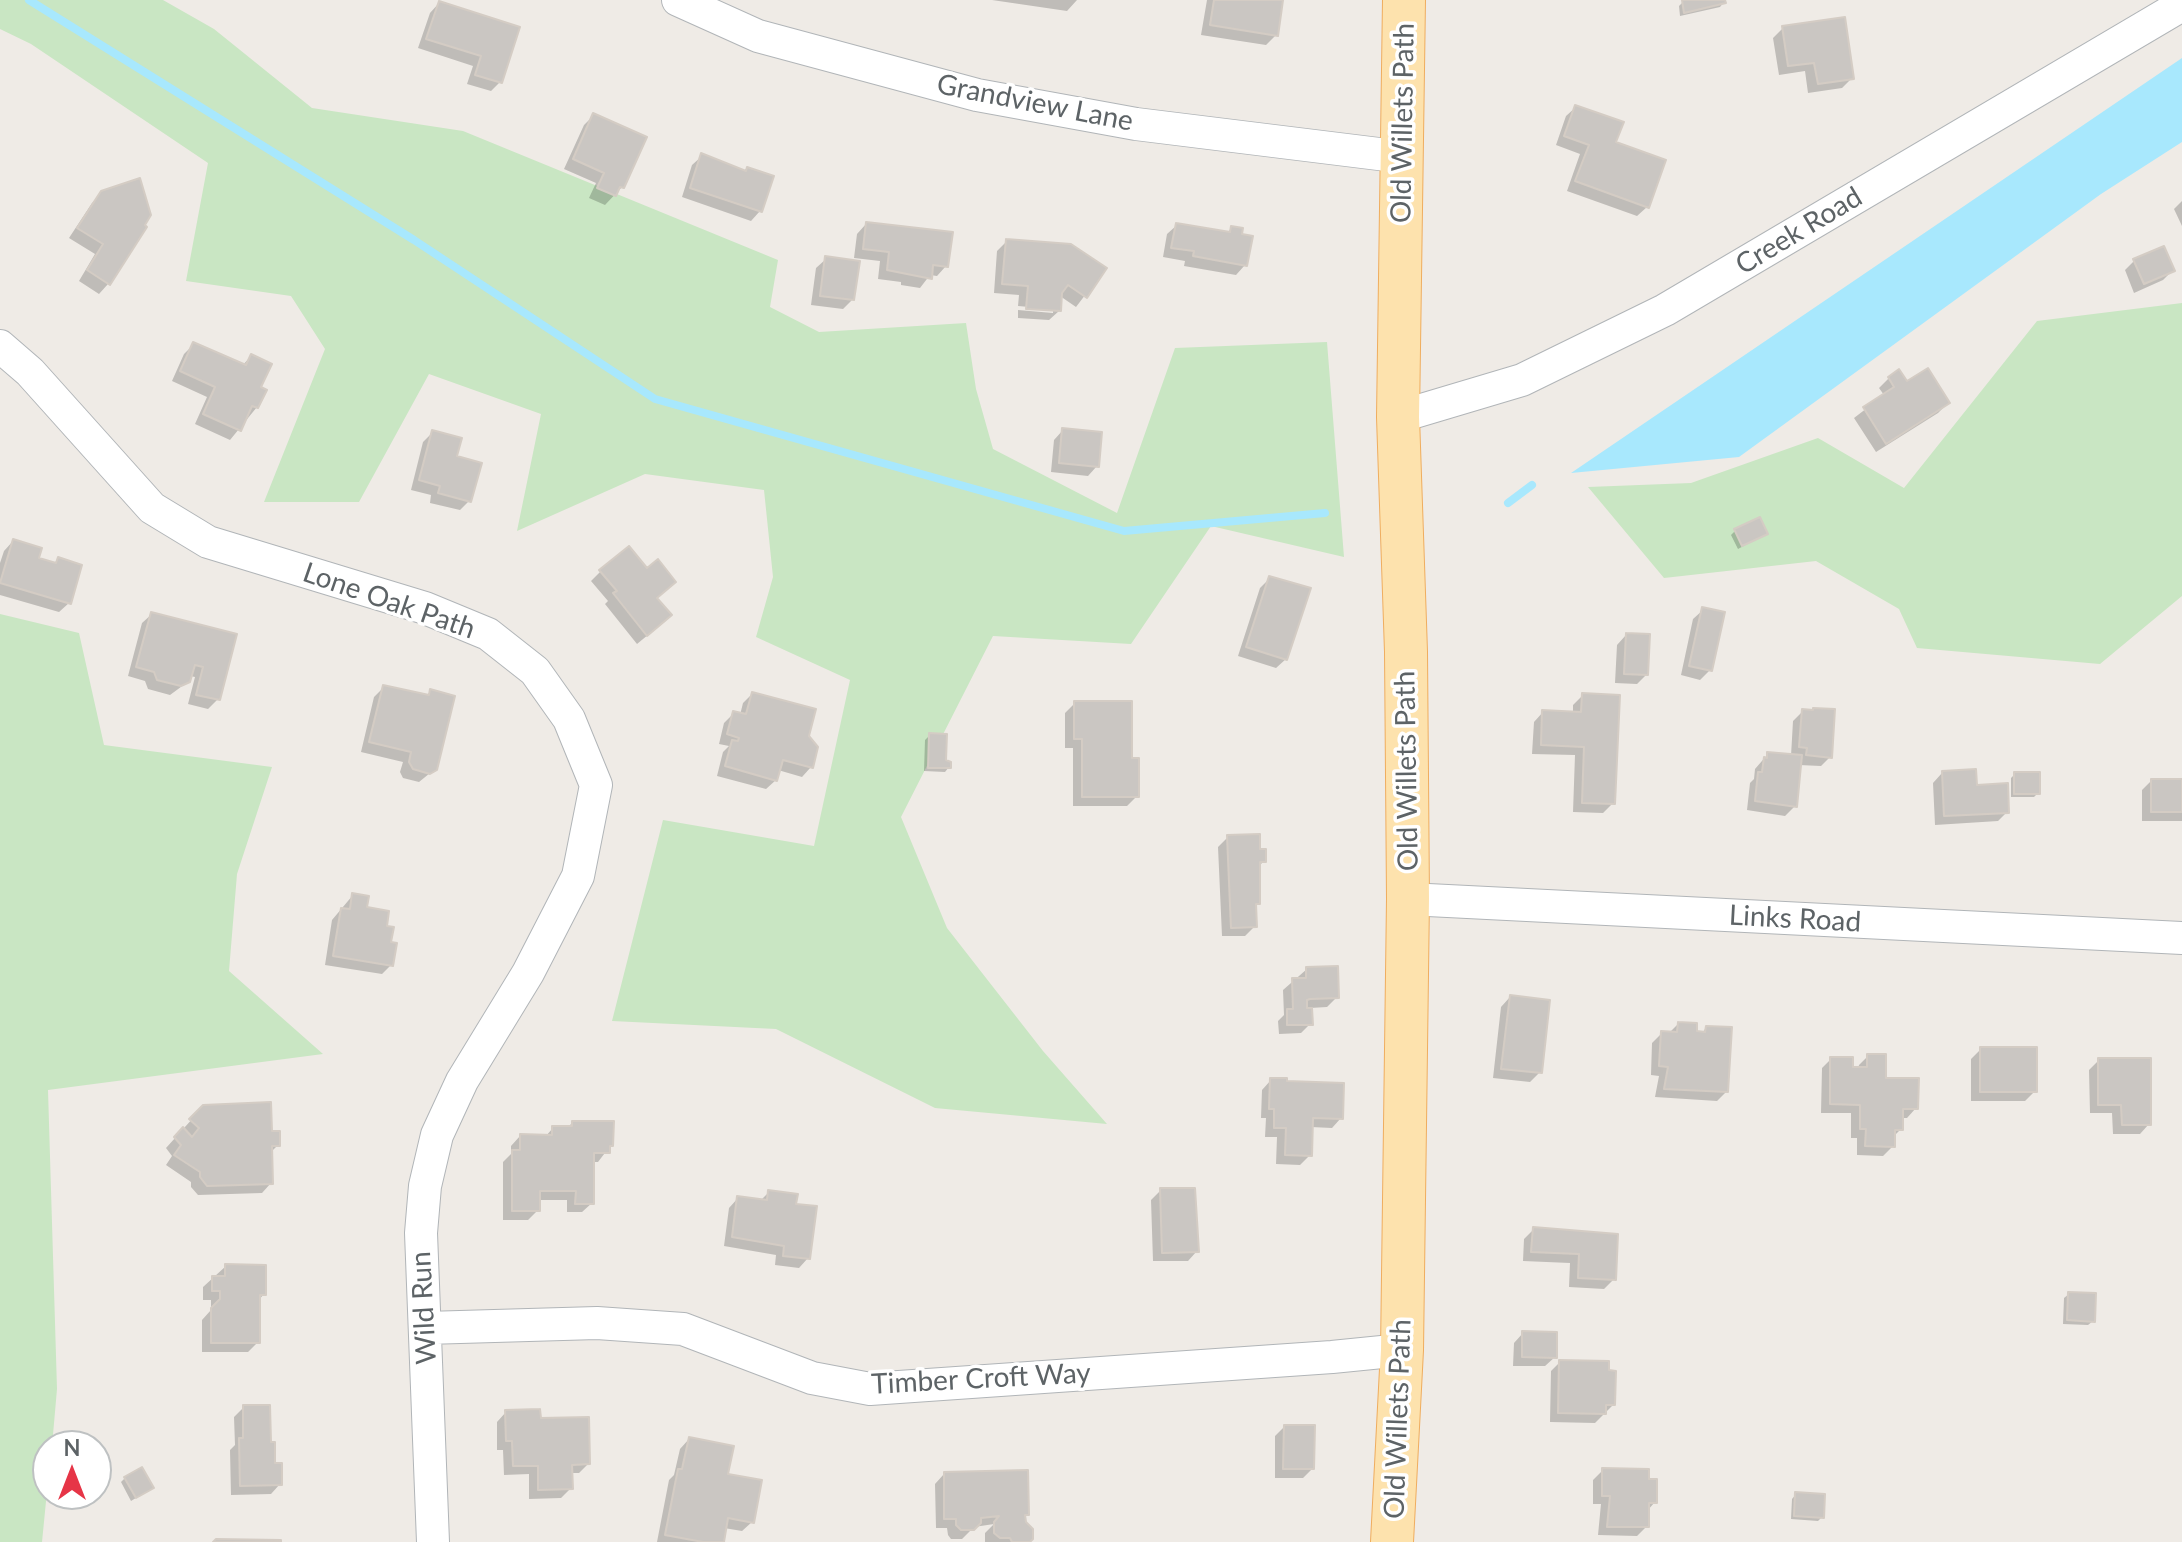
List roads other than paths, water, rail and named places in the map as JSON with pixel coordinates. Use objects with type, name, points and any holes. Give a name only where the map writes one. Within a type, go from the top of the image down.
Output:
[{"type":"main road","name":"Old Willets Path","points":[[1392,1542],[1402,1350],[1408,899],[1406,652],[1398,417],[1404,0]]},
{"type":"street","name":"Grandview Lane","points":[[678,0],[758,36],[977,95],[1136,124],[1403,157]]},
{"type":"street","name":"Creek Road","points":[[1398,417],[1522,380],[1665,310],[2182,5]]},
{"type":"street","name":"Lone Oak Path","points":[[0,346],[30,372],[152,508],[208,542],[425,608],[488,634],[535,671],[569,719],[596,785],[578,876],[528,973],[462,1081]]},
{"type":"street","name":"Links Road","points":[[1408,899],[2182,938]]},
{"type":"street","name":"Wild Run","points":[[433,1542],[421,1233],[425,1186],[437,1135],[462,1081]]},
{"type":"street","name":"Timber Croft Way","points":[[426,1328],[597,1323],[683,1329],[812,1378],[870,1389],[1402,1350]]},
{"type":"water","points":[[2182,58],[2182,142],[2101,194],[1739,457],[1571,473]]},
{"type":"waterway","points":[[29,0],[414,240],[655,399],[1124,531],[1325,513]]},
{"type":"waterway","points":[[1508,503],[1532,485]]}]
